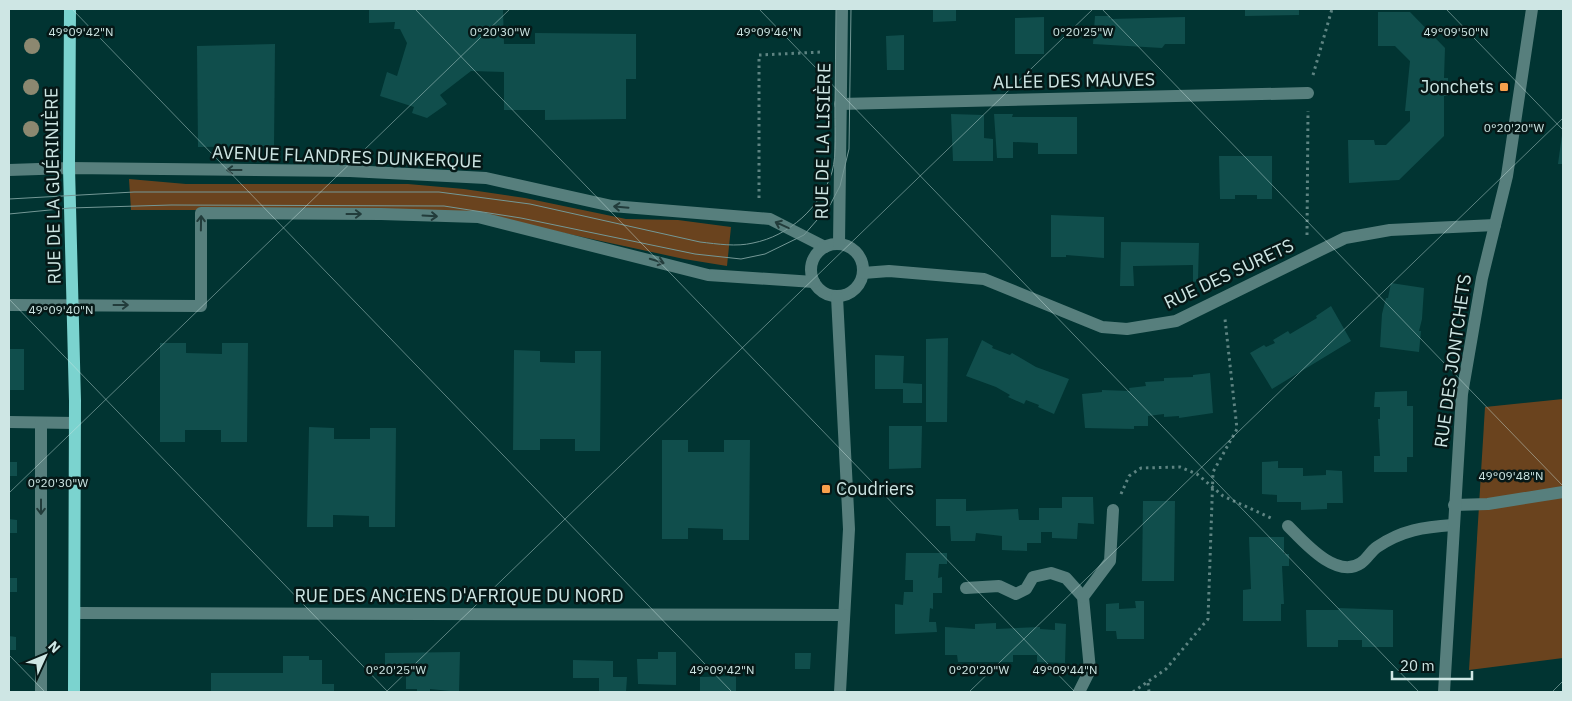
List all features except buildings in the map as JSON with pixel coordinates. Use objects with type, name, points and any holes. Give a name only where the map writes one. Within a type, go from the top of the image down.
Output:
[{"type":"main road","name":"RUE DE LA GUÉRINIÈRE","points":[[70,9],[69,168],[76,423],[74,692]]},
{"type":"street","name":"RUE DE LA LISIÈRE","points":[[839,244],[842,9]]},
{"type":"street","name":"RUE DES JONTCHETS","points":[[1444,692],[1461,404],[1467,358],[1482,278],[1507,176],[1532,9]]},
{"type":"street","name":"ALLÉE DES MAUVES","points":[[840,104],[1308,92]]},
{"type":"street","name":"AVENUE FLANDRES DUNKERQUE","points":[[9,170],[69,168],[350,171],[486,178],[612,206],[770,219],[825,247]]},
{"type":"street","points":[[9,305],[201,306],[201,213],[381,214],[478,217],[708,275],[814,282]]},
{"type":"street","name":"RUE DES SURETS","points":[[863,273],[888,270],[984,279],[1102,327],[1127,328],[1176,321],[1345,238],[1390,230],[1495,226]]},
{"type":"street","points":[[839,244],[847,246],[858,254],[863,273],[856,289],[837,297],[820,290],[814,282],[811,272],[812,263],[818,252],[825,247],[839,244]]},
{"type":"street","points":[[837,297],[849,528],[840,692]]},
{"type":"street","points":[[9,422],[76,423]]},
{"type":"street","points":[[41,423],[41,692]]},
{"type":"street","points":[[1454,505],[1488,504],[1563,492]]},
{"type":"street","points":[[1083,597],[1110,561],[1113,510]]},
{"type":"street","points":[[1288,526],[1312,550],[1330,563],[1344,567],[1360,564],[1376,547],[1415,528],[1453,525]]},
{"type":"street","points":[[966,588],[999,586],[1016,594],[1026,590],[1033,577],[1050,573],[1066,578],[1083,597],[1090,670],[1079,692]]},
{"type":"street","name":"RUE DES ANCIENS D'AFRIQUE DU NORD","points":[[74,613],[844,615]]},
{"type":"path","points":[[1307,256],[1308,92],[1332,9]]},
{"type":"path","points":[[759,198],[759,55],[823,52]]},
{"type":"path","points":[[1133,692],[1148,683],[1175,659],[1208,619],[1213,472],[1237,429],[1223,299]]},
{"type":"path","points":[[1113,510],[1129,476],[1141,468],[1180,467],[1197,474],[1223,496],[1288,526]]},
{"type":"path","points":[[1148,683],[1149,692]]},
{"type":"shaded area","points":[[129,179],[186,184],[408,184],[464,189],[525,198],[626,219],[678,220],[731,227],[727,266],[684,259],[527,225],[406,210],[131,210]]},
{"type":"shaded area","points":[[1563,399],[1563,658],[1469,670],[1485,407]]},
{"type":"tram line","points":[[9,199],[134,192],[439,192],[530,204],[700,242],[734,245],[753,243],[779,234],[802,218],[820,197],[832,172],[835,157],[836,9]]},
{"type":"tram line","points":[[9,214],[70,208],[171,205],[444,206],[521,218],[695,254],[741,259],[765,254],[804,235],[830,205],[840,186],[849,149],[851,9]]},
{"type":"place","name":"Jonchets","points":[[1504,87]]},
{"type":"place","name":"Coudriers","points":[[826,489]]}]
